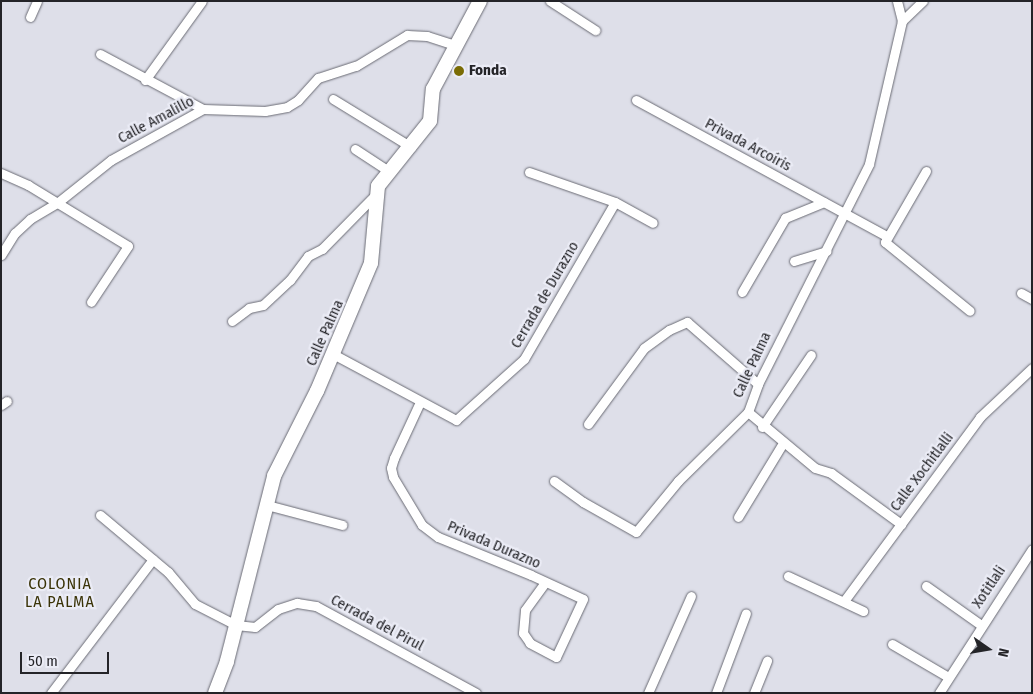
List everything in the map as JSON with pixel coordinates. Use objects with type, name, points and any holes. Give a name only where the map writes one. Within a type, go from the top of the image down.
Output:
[{"type":"street","points":[[30,17],[37,1]]},
{"type":"street","points":[[145,80],[202,1]]},
{"type":"street","name":"Calle Palma","points":[[215,693],[236,625],[274,476],[333,354],[371,263],[375,195],[390,172],[430,121],[432,89],[458,46],[480,1]]},
{"type":"street","points":[[550,1],[595,30]]},
{"type":"street","name":"Calle Palma","points":[[897,1],[902,21],[869,164],[846,215],[758,384],[748,412],[762,427],[815,468],[831,473],[861,493],[901,524]]},
{"type":"street","points":[[902,21],[923,1]]},
{"type":"street","name":"Calle Amalillo","points":[[1,255],[15,233],[30,219],[58,203],[111,160],[202,109],[265,111],[287,106],[298,100],[318,78],[356,66],[396,39],[408,35],[427,36],[458,46]]},
{"type":"street","points":[[100,54],[145,80],[202,109]]},
{"type":"street","points":[[333,99],[411,147]]},
{"type":"street","name":"Privada Arcoíris","points":[[636,100],[846,215]]},
{"type":"street","points":[[355,149],[390,172]]},
{"type":"street","points":[[926,171],[888,236],[887,246],[970,311]]},
{"type":"street","points":[[529,172],[615,202],[653,223]]},
{"type":"street","points":[[1,173],[58,203],[128,246],[91,302]]},
{"type":"street","points":[[232,321],[249,308],[263,305],[290,280],[308,256],[322,249],[375,195]]},
{"type":"street","name":"Cerrada de Durazno","points":[[333,354],[456,420],[524,359],[615,202]]},
{"type":"street","points":[[742,292],[785,218],[824,202]]},
{"type":"street","points":[[846,215],[888,236]]},
{"type":"street","points":[[794,261],[827,251]]},
{"type":"street","points":[[1021,293],[1032,299]]},
{"type":"street","points":[[588,424],[644,348],[669,330],[687,322],[758,384]]},
{"type":"street","points":[[762,427],[812,355]]},
{"type":"street","name":"Calle Xochitlalli","points":[[844,601],[980,417],[1032,368]]},
{"type":"street","name":"Privada Durazno","points":[[420,402],[391,468],[422,524],[438,537],[545,582],[583,600],[556,657],[530,643],[523,633],[525,610],[545,582]]},
{"type":"street","points":[[554,481],[583,502],[636,532],[678,480],[748,412]]},
{"type":"street","points":[[738,517],[783,442]]},
{"type":"street","points":[[267,505],[342,525]]},
{"type":"street","points":[[100,514],[153,559],[195,604],[236,625]]},
{"type":"street","name":"Xotitlali","points":[[942,692],[948,677],[1032,549]]},
{"type":"street","points":[[52,693],[153,559]]},
{"type":"street","points":[[788,576],[863,611]]},
{"type":"street","points":[[926,586],[981,625]]},
{"type":"street","points":[[648,693],[691,596]]},
{"type":"street","name":"Cerrada del Pirul","points":[[236,625],[255,627],[278,609],[297,603],[316,606],[470,691]]},
{"type":"street","points":[[716,693],[746,613]]},
{"type":"street","points":[[892,644],[948,677]]},
{"type":"street","points":[[754,693],[767,660]]},
{"type":"place","name":"Fonda","points":[[459,71]]},
{"type":"district","name":"COLONIA LA PALMA","points":[[60,593]]}]
